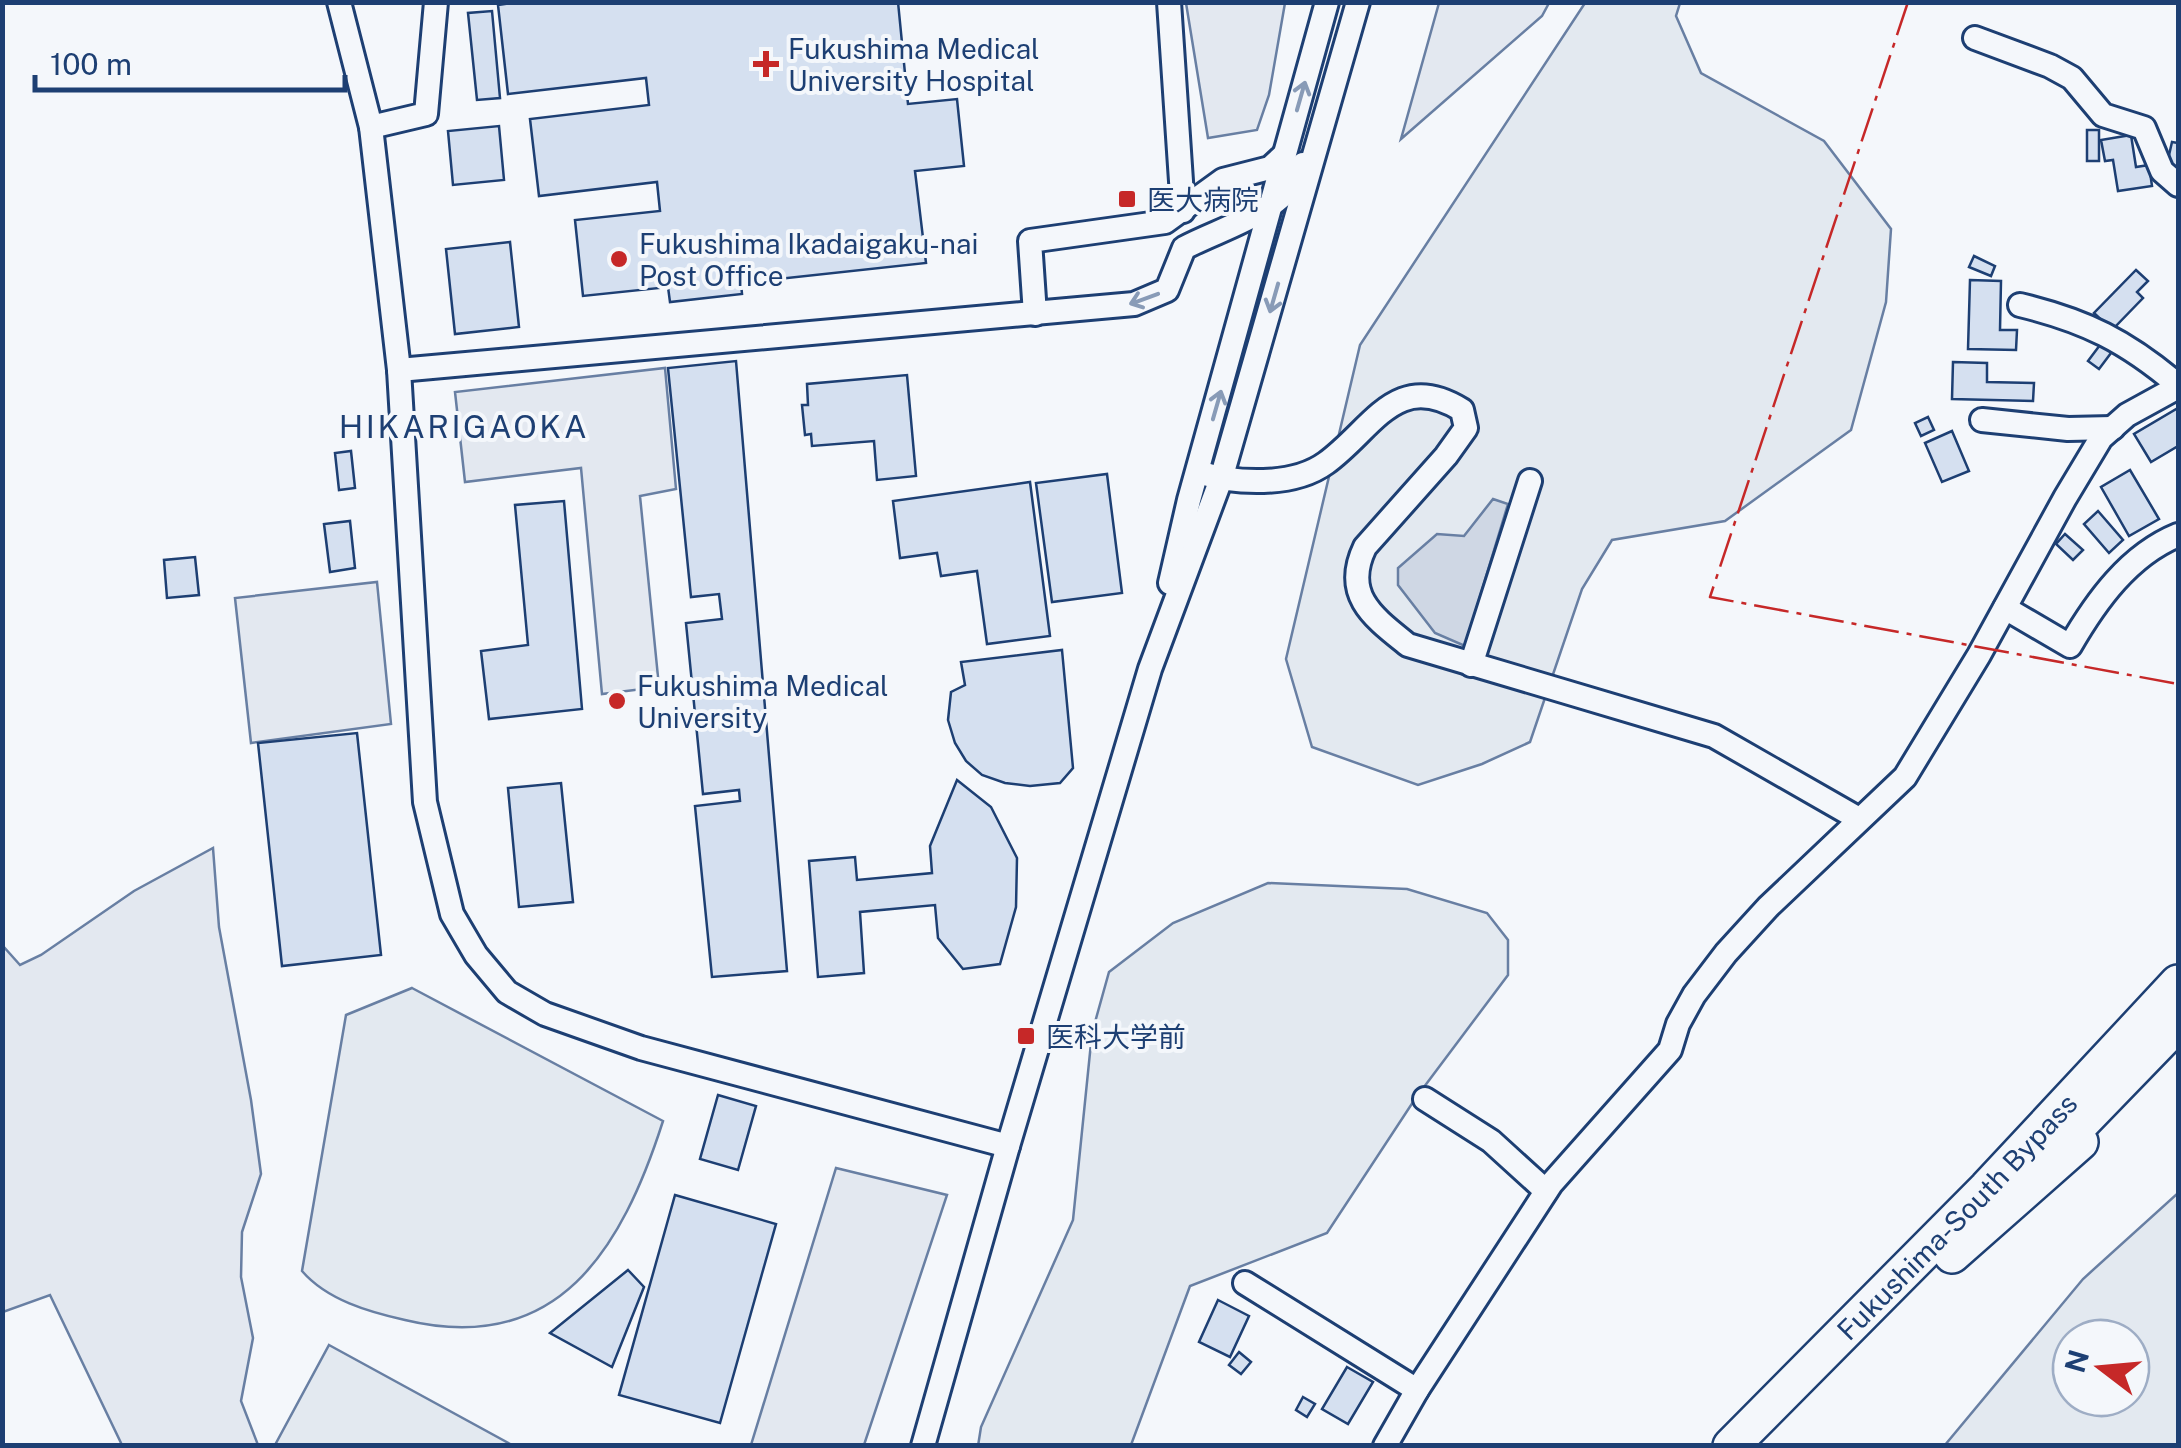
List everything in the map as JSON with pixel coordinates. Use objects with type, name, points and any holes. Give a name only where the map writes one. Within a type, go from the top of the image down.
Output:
[{"type":"highway","points":[[1987,1188],[2178,963]]},
{"type":"highway","name":"Fukushima-South Bypass","points":[[1732,1446],[1987,1188],[2178,983]]},
{"type":"highway","name":"Fukushima-South Bypass","points":[[1765,1446],[2178,1023]]},
{"type":"highway","points":[[1952,1255],[2178,1055]]},
{"type":"street","points":[[339,2],[371,126],[399,370],[425,802],[452,914],[476,956],[506,992],[545,1014],[641,1048],[1008,1146]]},
{"type":"street","points":[[371,126],[426,114],[436,2]]},
{"type":"street","points":[[1169,2],[1183,210]]},
{"type":"street","points":[[1210,476],[1234,346],[1328,2]]},
{"type":"street","points":[[923,1446],[1150,669],[1292,234],[1358,2]]},
{"type":"street","points":[[1975,38],[2050,66],[2072,78],[2103,114],[2144,128],[2162,171],[2178,186]]},
{"type":"street","points":[[399,370],[1134,304],[1167,290],[1184,248],[1276,197],[1300,176],[1329,81],[1338,73]]},
{"type":"street","points":[[1035,314],[1030,241],[1164,222],[1226,179],[1270,168],[1284,155]]},
{"type":"street","points":[[1221,184],[1263,184],[1276,197],[1292,234]]},
{"type":"street","points":[[1212,233],[1248,250],[1229,331],[1234,346]]},
{"type":"street","points":[[1385,1446],[1546,1191],[1670,1050],[1694,995],[1768,906],[1906,777],[2101,438],[2150,400],[2178,386],[2139,352],[2099,331],[2064,316],[2020,305]]},
{"type":"street","points":[[1210,476],[1298,476],[1325,464],[1385,408],[1417,396],[1441,397],[1462,410],[1466,428],[1365,547],[1356,582],[1363,604],[1408,645],[1714,736],[1860,819]]},
{"type":"street","points":[[1982,420],[2068,429],[2113,428]]},
{"type":"street","points":[[1471,664],[1530,481]]},
{"type":"street","points":[[2005,608],[2070,646],[2120,574],[2178,534]]},
{"type":"street","points":[[1426,1099],[1491,1141],[1546,1191]]},
{"type":"street","points":[[1245,1283],[1417,1390]]},
{"type":"shaded area","points":[[1186,3],[1285,3],[1269,95],[1257,130],[1208,138]]},
{"type":"shaded area","points":[[1439,3],[1549,3],[1542,16],[1401,139]]},
{"type":"shaded area","points":[[1585,3],[1680,3],[1676,16],[1701,73],[1824,141],[1891,229],[1886,302],[1851,430],[1725,521],[1612,540],[1582,589],[1530,742],[1482,764],[1418,785],[1312,747],[1286,659],[1360,345]]},
{"type":"shaded area","points":[[665,368],[676,489],[640,496],[659,687],[602,694],[581,468],[465,482],[455,392]]},
{"type":"shaded area","points":[[1493,499],[1508,504],[1465,646],[1435,633],[1398,585],[1398,568],[1437,534],[1464,536]]},
{"type":"shaded area","points":[[377,582],[391,724],[251,743],[235,598]]},
{"type":"shaded area","points":[[213,848],[219,927],[261,1174],[242,1232],[241,1277],[253,1338],[241,1401],[258,1445],[122,1445],[50,1295],[3,1312],[3,946],[20,965],[41,955],[134,891]]},
{"type":"shaded area","points":[[1268,883],[1407,889],[1487,913],[1508,940],[1508,975],[1415,1099],[1327,1233],[1190,1286],[1131,1445],[978,1446],[981,1427],[1073,1220],[1092,1033],[1109,972],[1173,923]]},
{"type":"shaded area","points":[[412,988],[663,1121],[627,1211],[604,1250],[576,1282],[543,1307],[504,1323],[458,1327],[391,1317],[336,1297],[302,1271],[346,1015]]},
{"type":"shaded area","points":[[836,1168],[947,1195],[864,1445],[751,1445]]},
{"type":"shaded area","points":[[2178,1193],[2178,1445],[1945,1445],[2083,1279]]},
{"type":"shaded area","points":[[329,1345],[512,1445],[275,1445]]},
{"type":"building","points":[[898,2],[908,104],[957,99],[964,166],[915,171],[926,263],[741,283],[742,294],[670,302],[668,287],[583,296],[575,220],[660,211],[657,182],[539,196],[530,119],[649,105],[646,78],[508,94],[498,5]]},
{"type":"building","points":[[492,11],[500,98],[477,100],[468,13]]},
{"type":"building","points":[[499,126],[504,180],[453,185],[448,131]]},
{"type":"building","points":[[2087,130],[2099,130],[2099,161],[2087,161]]},
{"type":"building","points":[[2131,135],[2136,167],[2149,165],[2152,186],[2118,191],[2113,160],[2105,161],[2101,140]]},
{"type":"building","points":[[2172,142],[2178,143],[2178,167],[2167,164]]},
{"type":"building","points":[[510,242],[519,327],[455,334],[446,249]]},
{"type":"building","points":[[1974,256],[1995,266],[1991,276],[1969,267]]},
{"type":"building","points":[[2136,270],[2148,281],[2137,292],[2143,298],[2112,330],[2094,313]]},
{"type":"building","points":[[1970,280],[2001,281],[2000,330],[2017,330],[2016,350],[1968,349]]},
{"type":"building","points":[[2103,341],[2114,349],[2099,369],[2088,361]]},
{"type":"building","points":[[736,361],[787,971],[712,977],[695,806],[740,801],[739,790],[703,794],[686,623],[722,619],[719,594],[691,597],[668,368]]},
{"type":"building","points":[[1953,362],[1987,363],[1987,382],[2034,383],[2033,401],[1952,399]]},
{"type":"building","points":[[907,375],[916,476],[877,480],[874,441],[812,446],[811,434],[805,435],[802,405],[808,405],[807,384]]},
{"type":"building","points":[[2178,408],[2178,446],[2151,462],[2134,434]]},
{"type":"building","points":[[1928,417],[1934,430],[1921,436],[1915,423]]},
{"type":"building","points":[[1952,431],[1969,471],[1942,482],[1925,443]]},
{"type":"building","points":[[351,451],[355,488],[339,490],[335,453]]},
{"type":"building","points":[[2130,470],[2159,519],[2129,536],[2101,487]]},
{"type":"building","points":[[1107,474],[1122,593],[1052,602],[1036,483]]},
{"type":"building","points":[[1030,482],[1050,636],[987,644],[977,571],[941,576],[937,553],[900,558],[893,501]]},
{"type":"building","points":[[564,501],[582,709],[489,719],[481,651],[528,645],[515,505]]},
{"type":"building","points":[[2098,511],[2123,540],[2109,553],[2084,524]]},
{"type":"building","points":[[350,521],[355,568],[330,572],[324,524]]},
{"type":"building","points":[[2065,534],[2083,550],[2073,560],[2056,544]]},
{"type":"building","points":[[195,557],[199,595],[167,598],[164,560]]},
{"type":"building","points":[[1062,650],[1073,768],[1060,783],[1030,786],[982,775],[966,761],[948,720],[951,692],[965,685],[961,662]]},
{"type":"building","points":[[357,733],[381,955],[282,966],[258,743]]},
{"type":"building","points":[[957,780],[991,807],[1017,858],[1016,907],[1000,964],[963,969],[938,938],[935,905],[860,912],[864,973],[818,977],[809,861],[855,857],[857,880],[932,873],[930,846]]},
{"type":"building","points":[[561,783],[573,902],[519,907],[508,788]]},
{"type":"building","points":[[718,1095],[756,1106],[738,1170],[700,1159]]},
{"type":"building","points":[[675,1195],[776,1224],[720,1423],[619,1395]]},
{"type":"building","points":[[628,1270],[644,1287],[612,1367],[550,1333]]},
{"type":"building","points":[[1218,1300],[1249,1316],[1230,1357],[1199,1342]]},
{"type":"building","points":[[1239,1352],[1251,1362],[1241,1374],[1229,1365]]},
{"type":"building","points":[[1347,1367],[1373,1382],[1348,1424],[1322,1409]]},
{"type":"building","points":[[1303,1397],[1315,1404],[1307,1417],[1296,1410]]},
{"type":"power","points":[[1908,2],[1710,597],[2178,684]]},
{"type":"place","name":"Fukushima Medical University Hospital","points":[[766,64]]},
{"type":"place","name":"医大病院","points":[[1127,199]]},
{"type":"place","name":"Fukushima Ikadaigaku-nai Post Office","points":[[619,259]]},
{"type":"place","name":"Fukushima Medical University","points":[[617,701]]},
{"type":"place","name":"医科大学前","points":[[1026,1036]]},
{"type":"district","name":"HIKARIGAOKA","points":[[464,426]]}]
